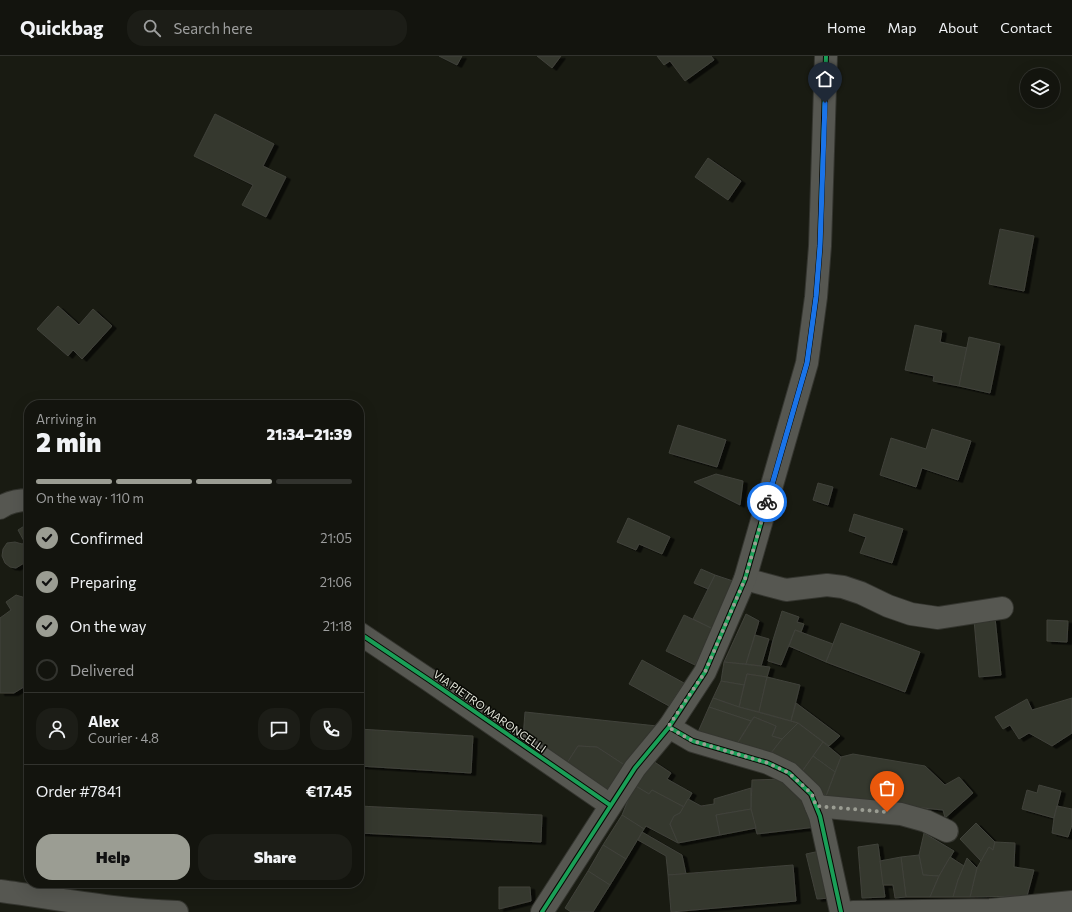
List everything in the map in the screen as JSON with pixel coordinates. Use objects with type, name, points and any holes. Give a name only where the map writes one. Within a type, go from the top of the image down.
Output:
[{"type":"street","points":[[542,912],[635,768],[668,727],[705,672],[745,579],[807,363],[816,297],[820,246],[826,56]]},
{"type":"street","points":[[0,508],[20,500],[24,500]]},
{"type":"street","points":[[745,579],[786,590],[827,585],[843,587],[911,614],[938,618],[1002,608]]},
{"type":"street","name":"VIA PIETRO MARONCELLI","points":[[364,636],[610,805]]},
{"type":"street","points":[[668,727],[693,741],[768,763],[789,773],[812,794],[820,816],[841,912]]},
{"type":"street","points":[[816,806],[901,814],[926,821],[947,831]]},
{"type":"street","points":[[0,891],[103,906],[176,912]]},
{"type":"street","points":[[853,912],[991,911],[1072,902]]},
{"type":"building","points":[[439,56],[462,56],[457,65]]},
{"type":"building","points":[[537,56],[561,56],[552,68]]},
{"type":"building","points":[[657,56],[711,56],[714,60],[685,81],[670,61],[664,65]]},
{"type":"building","points":[[215,114],[274,144],[263,166],[286,177],[266,217],[242,205],[253,185],[194,156]]},
{"type":"building","points":[[708,158],[741,181],[728,200],[695,177]]},
{"type":"building","points":[[1000,229],[1034,236],[1024,291],[989,284]]},
{"type":"building","points":[[58,306],[79,325],[93,309],[112,326],[82,359],[73,350],[68,356],[37,329]]},
{"type":"building","points":[[915,325],[942,331],[940,342],[967,348],[959,386],[933,381],[934,376],[905,370]]},
{"type":"building","points":[[969,337],[1000,344],[990,393],[959,386]]},
{"type":"building","points":[[678,425],[726,440],[717,467],[669,453]]},
{"type":"building","points":[[932,429],[971,441],[958,480],[922,468],[916,487],[880,475],[891,438],[926,449]]},
{"type":"building","points":[[716,474],[743,481],[740,505],[694,482]]},
{"type":"building","points":[[818,483],[833,487],[828,505],[813,500]]},
{"type":"building","points":[[854,514],[903,529],[892,563],[860,553],[866,537],[849,531]]},
{"type":"building","points":[[628,518],[670,537],[662,554],[639,544],[636,550],[617,542]]},
{"type":"building","points":[[24,526],[24,541],[18,530]]},
{"type":"building","points":[[15,542],[24,543],[24,563],[16,568],[10,567],[5,563],[2,556],[3,549],[7,543]]},
{"type":"building","points":[[701,569],[715,575],[708,589],[694,583]]},
{"type":"building","points":[[715,575],[733,581],[713,629],[693,619]]},
{"type":"building","points":[[16,595],[24,597],[24,687],[14,693],[0,693],[0,618],[11,610],[6,602]]},
{"type":"building","points":[[782,611],[799,617],[797,622],[804,624],[801,632],[795,630],[781,665],[768,661]]},
{"type":"building","points":[[746,614],[759,621],[746,664],[724,662]]},
{"type":"building","points":[[684,615],[713,629],[695,665],[666,651]]},
{"type":"building","points":[[995,618],[1001,675],[979,677],[974,620]]},
{"type":"building","points":[[1047,620],[1068,621],[1067,642],[1047,641]]},
{"type":"building","points":[[841,623],[920,652],[905,692],[826,662]]},
{"type":"building","points":[[795,630],[833,644],[826,662],[789,646]]},
{"type":"building","points":[[755,635],[769,639],[761,666],[746,664]]},
{"type":"building","points":[[642,660],[684,683],[669,706],[629,684]]},
{"type":"building","points":[[724,662],[770,667],[767,677],[747,674],[744,685],[721,681]]},
{"type":"building","points":[[747,674],[767,677],[759,712],[739,707]]},
{"type":"building","points":[[767,677],[800,685],[791,721],[759,712]]},
{"type":"building","points":[[721,681],[744,685],[739,707],[713,698]]},
{"type":"building","points":[[713,698],[739,707],[798,723],[782,739],[772,736],[776,726],[754,717],[751,721],[709,707]]},
{"type":"building","points":[[1072,698],[1072,733],[1052,746],[1029,733],[1019,739],[1010,725],[1003,729],[995,717],[1027,699],[1032,710]]},
{"type":"building","points":[[796,703],[840,736],[829,746],[798,723],[791,721]]},
{"type":"building","points":[[709,707],[751,721],[737,744],[698,732]]},
{"type":"building","points":[[525,712],[657,726],[626,766],[597,747],[578,746],[565,766],[523,738]]},
{"type":"building","points":[[754,717],[776,726],[772,736],[782,739],[771,753],[737,744]]},
{"type":"building","points":[[798,723],[823,742],[801,773],[771,753]]},
{"type":"building","points":[[364,729],[473,736],[471,773],[364,766]]},
{"type":"building","points":[[823,742],[841,757],[835,772],[813,756]]},
{"type":"building","points":[[578,746],[597,747],[626,766],[605,792],[565,766]]},
{"type":"building","points":[[853,754],[925,766],[945,785],[959,777],[973,793],[945,818],[943,810],[841,800],[826,796],[841,757]]},
{"type":"building","points":[[813,756],[835,772],[826,796],[801,773]]},
{"type":"building","points":[[653,761],[671,773],[667,779],[692,793],[684,807],[652,790],[649,794],[634,785]]},
{"type":"building","points":[[784,779],[803,797],[816,827],[757,834],[751,809],[752,780]]},
{"type":"building","points":[[634,785],[649,794],[652,790],[684,807],[680,813],[674,816],[670,824],[678,843],[646,826],[644,829],[622,815]]},
{"type":"building","points":[[1039,785],[1061,791],[1054,818],[1022,809],[1027,790],[1037,793]]},
{"type":"building","points":[[751,788],[751,809],[716,815],[720,835],[678,843],[670,824],[674,816],[680,813],[688,799],[701,806],[714,804],[714,799]]},
{"type":"building","points":[[364,806],[542,815],[541,842],[364,833]]},
{"type":"building","points":[[1057,806],[1072,809],[1072,825],[1068,837],[1052,833]]},
{"type":"building","points":[[751,809],[756,828],[720,835],[716,815]]},
{"type":"building","points":[[622,815],[644,829],[626,859],[603,845]]},
{"type":"building","points":[[976,823],[995,842],[993,850],[989,847],[981,861],[960,839]]},
{"type":"building","points":[[642,832],[682,855],[686,874],[668,875],[666,856],[638,840]]},
{"type":"building","points":[[924,833],[954,851],[939,876],[923,875],[919,855]]},
{"type":"building","points":[[995,842],[1015,843],[1014,867],[1034,870],[1027,896],[970,897],[977,868],[989,847],[993,850]]},
{"type":"building","points":[[878,844],[885,897],[862,898],[858,847]]},
{"type":"building","points":[[603,845],[626,859],[610,885],[588,871]]},
{"type":"building","points":[[820,851],[831,898],[817,899],[806,854]]},
{"type":"building","points":[[919,855],[923,875],[939,876],[930,897],[906,897],[901,857]]},
{"type":"building","points":[[901,857],[906,897],[895,898],[893,885],[883,885],[880,861]]},
{"type":"building","points":[[950,857],[964,866],[953,897],[930,897],[939,876]]},
{"type":"building","points":[[967,858],[977,868],[970,897],[953,897],[958,880]]},
{"type":"building","points":[[793,865],[796,901],[671,912],[668,875]]},
{"type":"building","points":[[588,871],[610,885],[593,912],[571,912],[565,908]]},
{"type":"building","points":[[499,887],[530,887],[531,901],[499,909]]},
{"type":"cycle path","points":[[542,912],[635,768],[669,727],[705,672],[745,579],[807,363],[816,297],[820,246],[826,56]]},
{"type":"cycle path","points":[[364,636],[610,805]]},
{"type":"cycle path","points":[[669,727],[693,741],[768,763],[789,773],[811,794],[820,816],[841,912]]},
{"type":"way so far","points":[[767,502],[742,588],[705,672],[668,727],[693,741],[768,763],[789,773],[812,794],[816,806],[887,812]]},
{"type":"route","points":[[767,502],[807,363],[816,297],[820,246],[825,103]]}]
